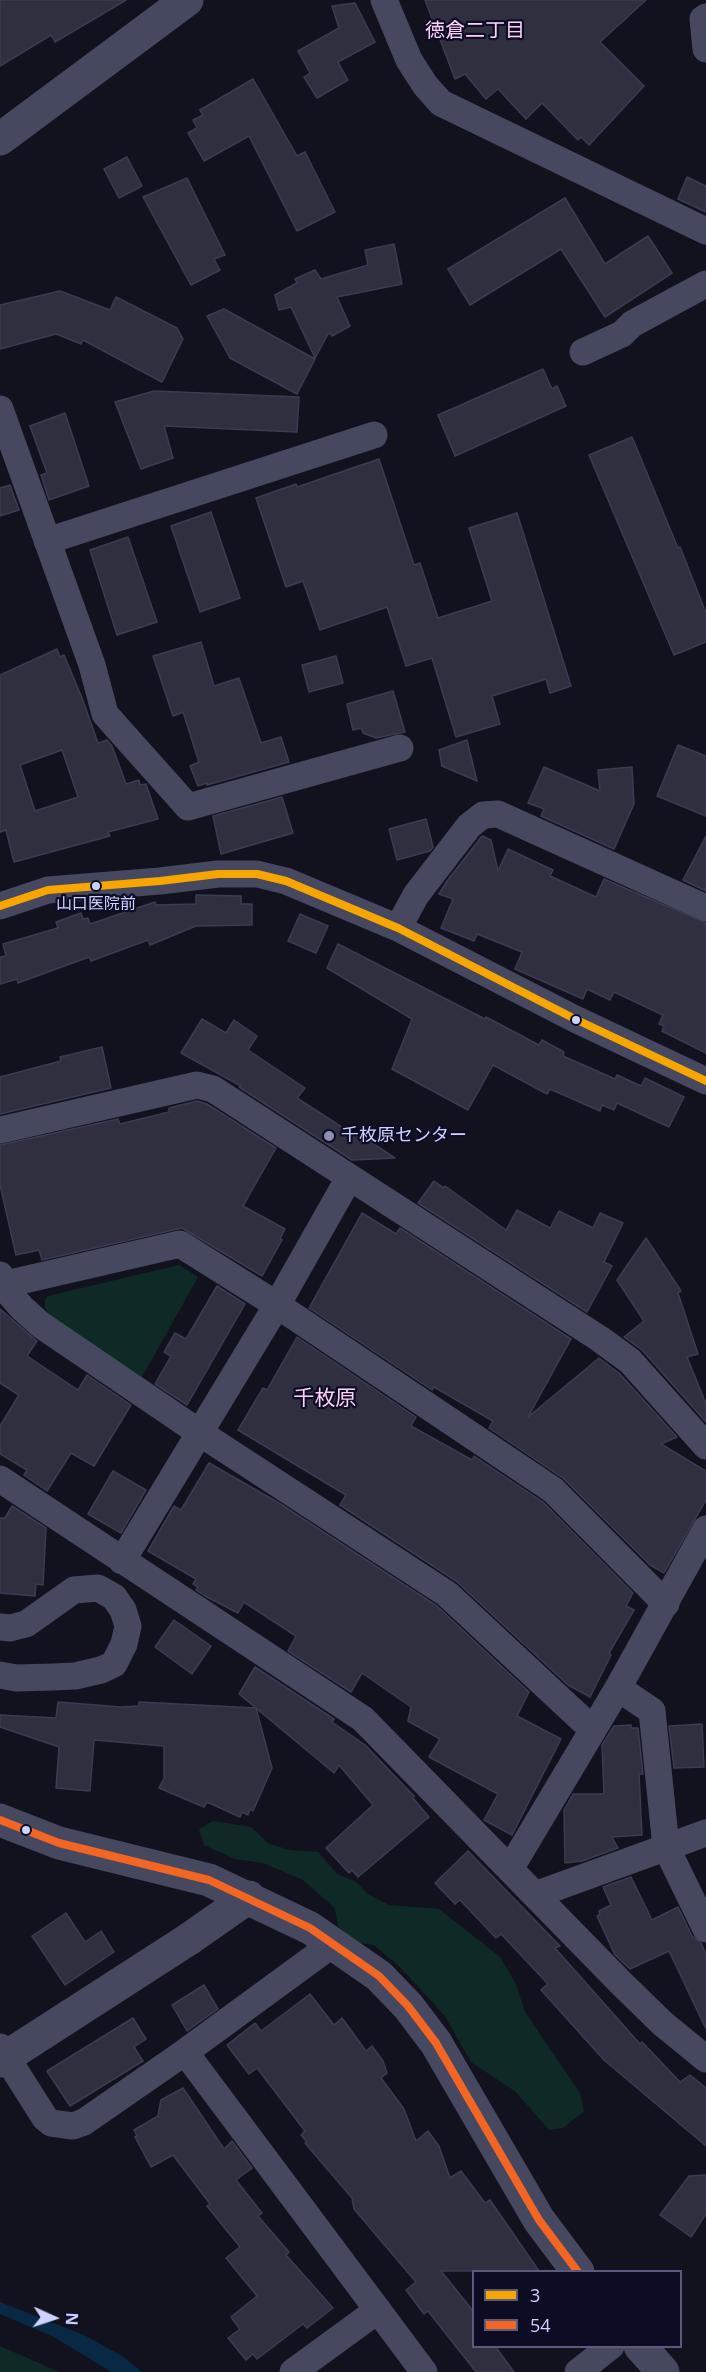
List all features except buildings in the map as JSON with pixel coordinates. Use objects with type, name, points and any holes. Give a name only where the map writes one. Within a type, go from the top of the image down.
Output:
[{"type":"street","points":[[0,140],[187,0]]},
{"type":"street","points":[[384,0],[409,60],[425,85],[441,103],[706,231]]},
{"type":"street","points":[[706,17],[703,19],[706,49]]},
{"type":"street","points":[[583,352],[621,334],[632,324],[706,284]]},
{"type":"street","points":[[0,409],[92,664],[105,714],[188,807],[400,748]]},
{"type":"street","points":[[47,542],[374,435]]},
{"type":"street","points":[[398,928],[416,895],[469,826],[483,814],[498,814],[706,908]]},
{"type":"street","points":[[0,906],[48,890],[160,881],[218,873],[257,874],[286,881],[398,928],[706,1081]]},
{"type":"street","points":[[0,1130],[196,1085],[205,1085],[600,1339],[630,1361],[706,1446]]},
{"type":"street","points":[[122,1561],[277,1305],[349,1178]]},
{"type":"street","points":[[592,1729],[447,1594],[200,1433],[41,1325],[22,1308],[1,1280],[180,1244],[277,1305],[553,1490],[666,1604]]},
{"type":"street","points":[[0,1479],[363,1719],[662,2023],[706,2059]]},
{"type":"street","points":[[510,1869],[618,1688],[706,1529]]},
{"type":"street","points":[[0,1628],[26,1624],[74,1590],[98,1588],[114,1597],[123,1610],[128,1626],[124,1644],[114,1664],[101,1670],[75,1676],[16,1678],[0,1676]]},
{"type":"street","points":[[618,1688],[651,1711],[666,1847],[706,1929]]},
{"type":"street","points":[[0,1820],[59,1843],[209,1880],[249,1897],[310,1928],[379,1976],[408,2006],[436,2043],[538,2220],[577,2270]]},
{"type":"street","points":[[535,1895],[706,1833]]},
{"type":"street","points":[[0,2061],[189,1940],[249,1897]]},
{"type":"street","points":[[0,2047],[45,2118],[51,2123],[73,2126],[84,2122],[185,2052],[334,1943]]},
{"type":"street","points":[[185,2052],[424,2372]]},
{"type":"street","points":[[293,2372],[378,2310]]},
{"type":"street","points":[[578,2372],[608,2348]]},
{"type":"street","points":[[642,2348],[663,2372]]},
{"type":"green space","points":[[179,1265],[198,1277],[142,1377],[49,1315],[45,1307],[45,1300],[48,1296]]},
{"type":"green space","points":[[213,1821],[251,1827],[269,1844],[290,1850],[318,1852],[337,1874],[355,1881],[368,1894],[389,1905],[439,1909],[457,1923],[500,1957],[516,1984],[525,2012],[580,2093],[584,2111],[563,2128],[549,2130],[516,2092],[471,2062],[445,2016],[401,1968],[374,1945],[354,1942],[338,1926],[335,1908],[303,1880],[263,1863],[235,1859],[204,1845],[199,1829]]},
{"type":"green space","points":[[0,2346],[57,2371],[59,2372],[0,2372]]},
{"type":"water","points":[[0,2302],[84,2335],[122,2356],[142,2372],[111,2372],[54,2337],[0,2314]]},
{"type":"transit line","name":"3","points":[[0,906],[48,890],[218,874],[257,874],[286,881],[398,928],[575,1019],[706,1081]]},
{"type":"transit line","name":"54","points":[[0,1820],[59,1843],[209,1880],[310,1928],[379,1976],[408,2006],[436,2043],[539,2220],[576,2270]]},
{"type":"place","name":"山口医院前","points":[[96,886]]},
{"type":"place","name":"千枚原センター","points":[[329,1136]]},
{"type":"district","name":"徳倉二丁目","points":[[475,31]]},
{"type":"district","name":"千枚原","points":[[325,1399]]}]
